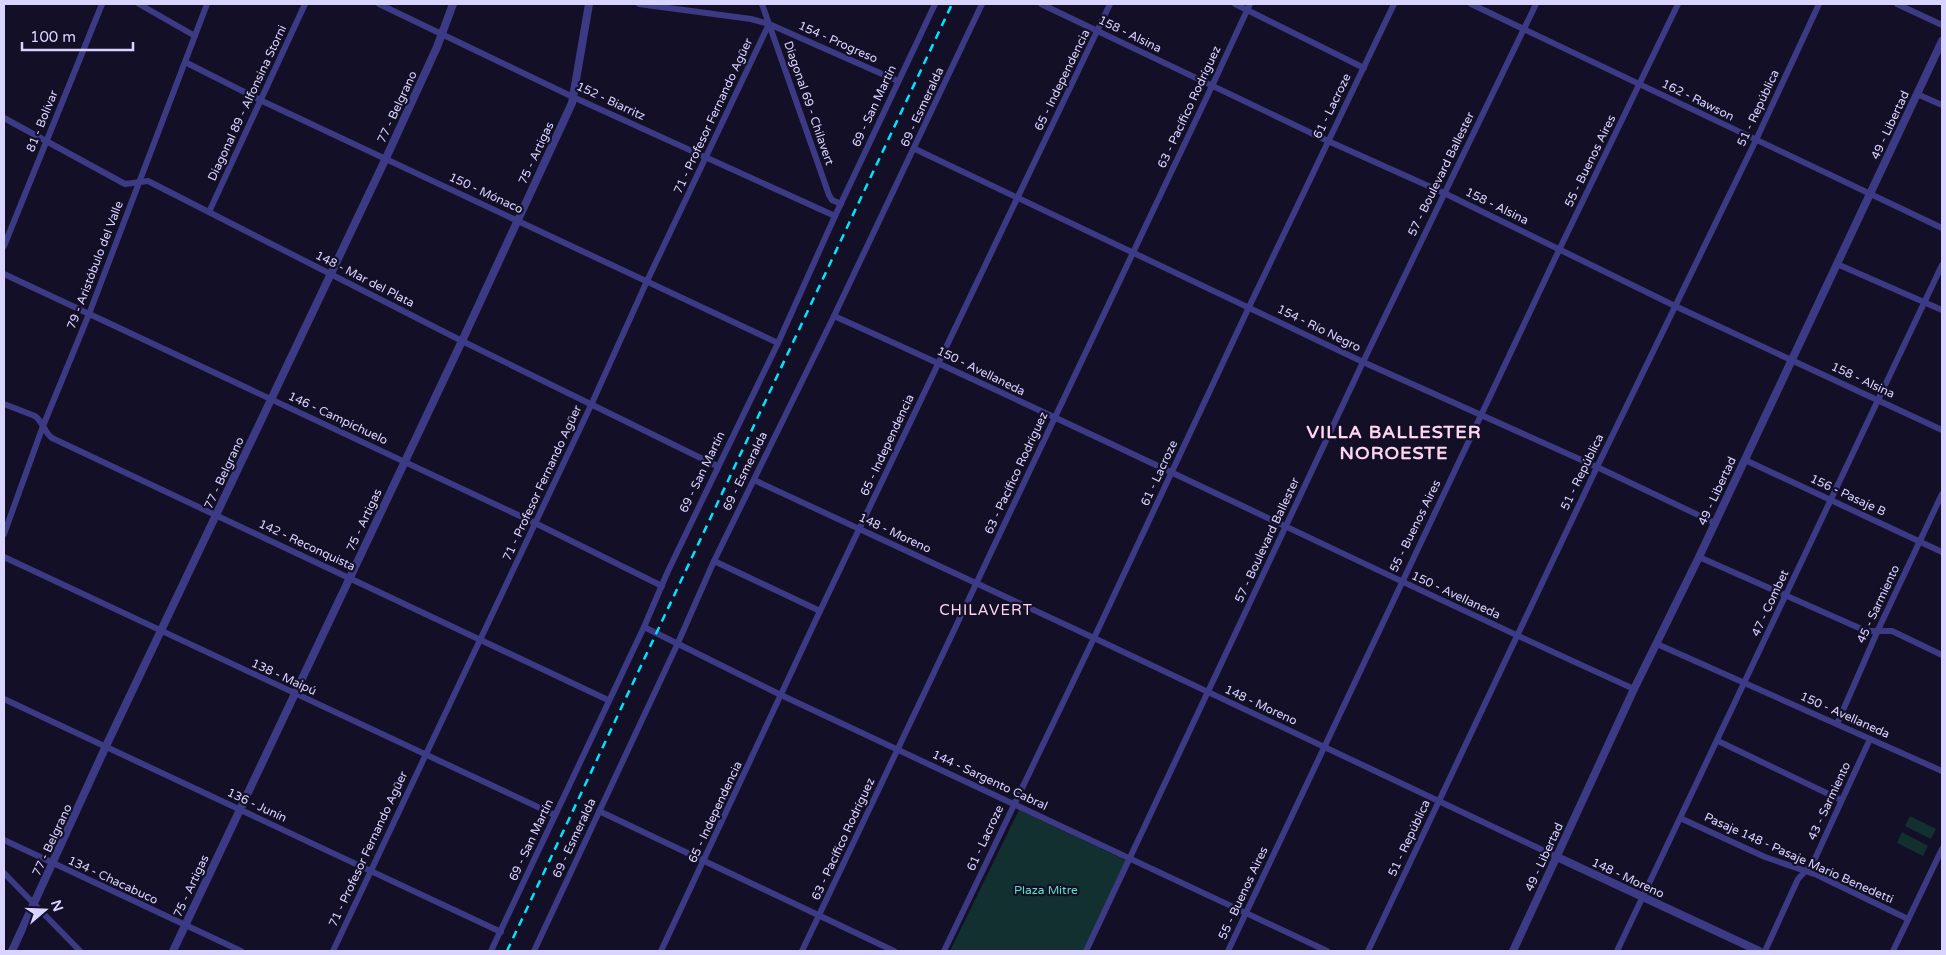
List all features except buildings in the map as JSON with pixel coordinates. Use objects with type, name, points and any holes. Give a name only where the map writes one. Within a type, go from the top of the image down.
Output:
[{"type":"street","name":"81 - Bolívar","points":[[4,246],[102,4]]},
{"type":"street","points":[[138,4],[195,36]]},
{"type":"street","name":"79 - Aristóbulo del Valle","points":[[4,534],[43,426],[89,314],[207,4]]},
{"type":"street","name":"Diagonal 89 - Alfonsina Storni","points":[[209,212],[305,4]]},
{"type":"street","name":"152 - Biarritz","points":[[379,4],[573,97],[835,216]]},
{"type":"street","name":"77 - Belgrano","points":[[12,951],[106,746],[332,274],[442,34],[453,4]]},
{"type":"street","name":"75 - Artigas","points":[[173,951],[462,340],[573,97],[589,4]]},
{"type":"street","name":"154 - Progreso","points":[[639,4],[750,19],[769,24],[898,82]]},
{"type":"street","name":"Diagonal 69 - Chilavert","points":[[762,4],[829,195],[832,200],[841,204]]},
{"type":"street","name":"69 - San Martín","points":[[491,951],[644,627],[717,466],[778,343],[835,216],[935,4]]},
{"type":"street","name":"69 - Esmeralda","points":[[534,951],[677,645],[714,561],[915,149],[982,4]]},
{"type":"street","name":"158 - Alsina","points":[[1041,4],[1328,141],[1560,248],[1675,306],[1942,430]]},
{"type":"street","name":"65 - Independencia","points":[[661,951],[820,612],[1110,4]]},
{"type":"street","points":[[1235,4],[1248,7],[1364,68]]},
{"type":"street","name":"61 - Lacroze","points":[[944,951],[1394,4]]},
{"type":"street","name":"162 - Rawson","points":[[1471,4],[1942,228]]},
{"type":"street","name":"57 - Boulevard Ballester","points":[[1086,951],[1363,362],[1536,4]]},
{"type":"street","name":"55 - Buenos Aires","points":[[1228,951],[1401,581],[1678,4]]},
{"type":"street","name":"51 - República","points":[[1368,951],[1596,468],[1756,140],[1818,4]]},
{"type":"street","points":[[1897,4],[1942,25]]},
{"type":"street","name":"63 - Pacífico Rodríguez","points":[[802,951],[1248,7]]},
{"type":"street","name":"71 - Profesor Fernando Agüer","points":[[332,951],[592,404],[647,281],[769,24]]},
{"type":"street","name":"49 - Libertad","points":[[1513,951],[1634,689],[1658,644],[1942,41]]},
{"type":"street","name":"150 - Mónaco","points":[[185,62],[260,100],[778,343]]},
{"type":"street","points":[[1917,94],[1942,105]]},
{"type":"street","name":"148 - Mar del Plata","points":[[4,118],[125,184],[148,181],[462,340],[717,466]]},
{"type":"street","name":"154 - Río Negro","points":[[915,149],[1363,362],[1715,523]]},
{"type":"street","points":[[1837,264],[1942,310]]},
{"type":"street","name":"47 - Combet","points":[[1618,951],[1785,596],[1880,400],[1942,265]]},
{"type":"street","name":"146 - Campichuelo","points":[[4,274],[535,523],[662,586]]},
{"type":"street","name":"150 - Avellaneda","points":[[834,316],[939,363],[1517,636],[1634,689]]},
{"type":"street","name":"142 - Reconquista","points":[[4,404],[35,416],[46,433],[52,438],[608,700]]},
{"type":"street","name":"156 - Pasaje B","points":[[1744,460],[1942,552]]},
{"type":"street","name":"148 - Moreno","points":[[754,480],[1759,951]]},
{"type":"street","name":"45 - Sarmiento","points":[[1837,724],[1878,630],[1942,494]]},
{"type":"street","name":"138 - Maipú","points":[[4,557],[293,694],[555,815]]},
{"type":"street","points":[[1699,557],[1866,631],[1892,631],[1942,654]]},
{"type":"street","points":[[714,561],[820,612]]},
{"type":"street","name":"144 - Sargento Cabral","points":[[644,627],[781,695],[1327,951]]},
{"type":"street","name":"150 - Avellaneda","points":[[1658,644],[1942,771]]},
{"type":"street","name":"136 - Junín","points":[[4,699],[501,932]]},
{"type":"street","name":"43 - Sarmiento","points":[[1765,951],[1798,879],[1813,863],[1870,739]]},
{"type":"street","points":[[1718,741],[1841,800]]},
{"type":"street","points":[[599,811],[894,951]]},
{"type":"street","name":"Pasaje 148 - Pasaje Mario Benedetti","points":[[1680,818],[1765,857],[1805,871],[1908,919]]},
{"type":"street","name":"134 - Chacabuco","points":[[4,840],[241,951]]},
{"type":"street","points":[[1893,951],[1942,849]]},
{"type":"street","points":[[4,873],[80,951]]},
{"type":"green space","name":"Plaza Mitre","points":[[1019,810],[1127,861],[1083,951],[950,951]]},
{"type":"green space","points":[[1910,816],[1936,829],[1931,839],[1905,826]]},
{"type":"green space","points":[[1902,832],[1928,846],[1923,856],[1897,843]]},
{"type":"railway","points":[[507,951],[952,4]]},
{"type":"district","name":"VILLA BALLESTER NOROESTE","points":[[1394,442]]},
{"type":"district","name":"CHILAVERT","points":[[986,610]]}]
